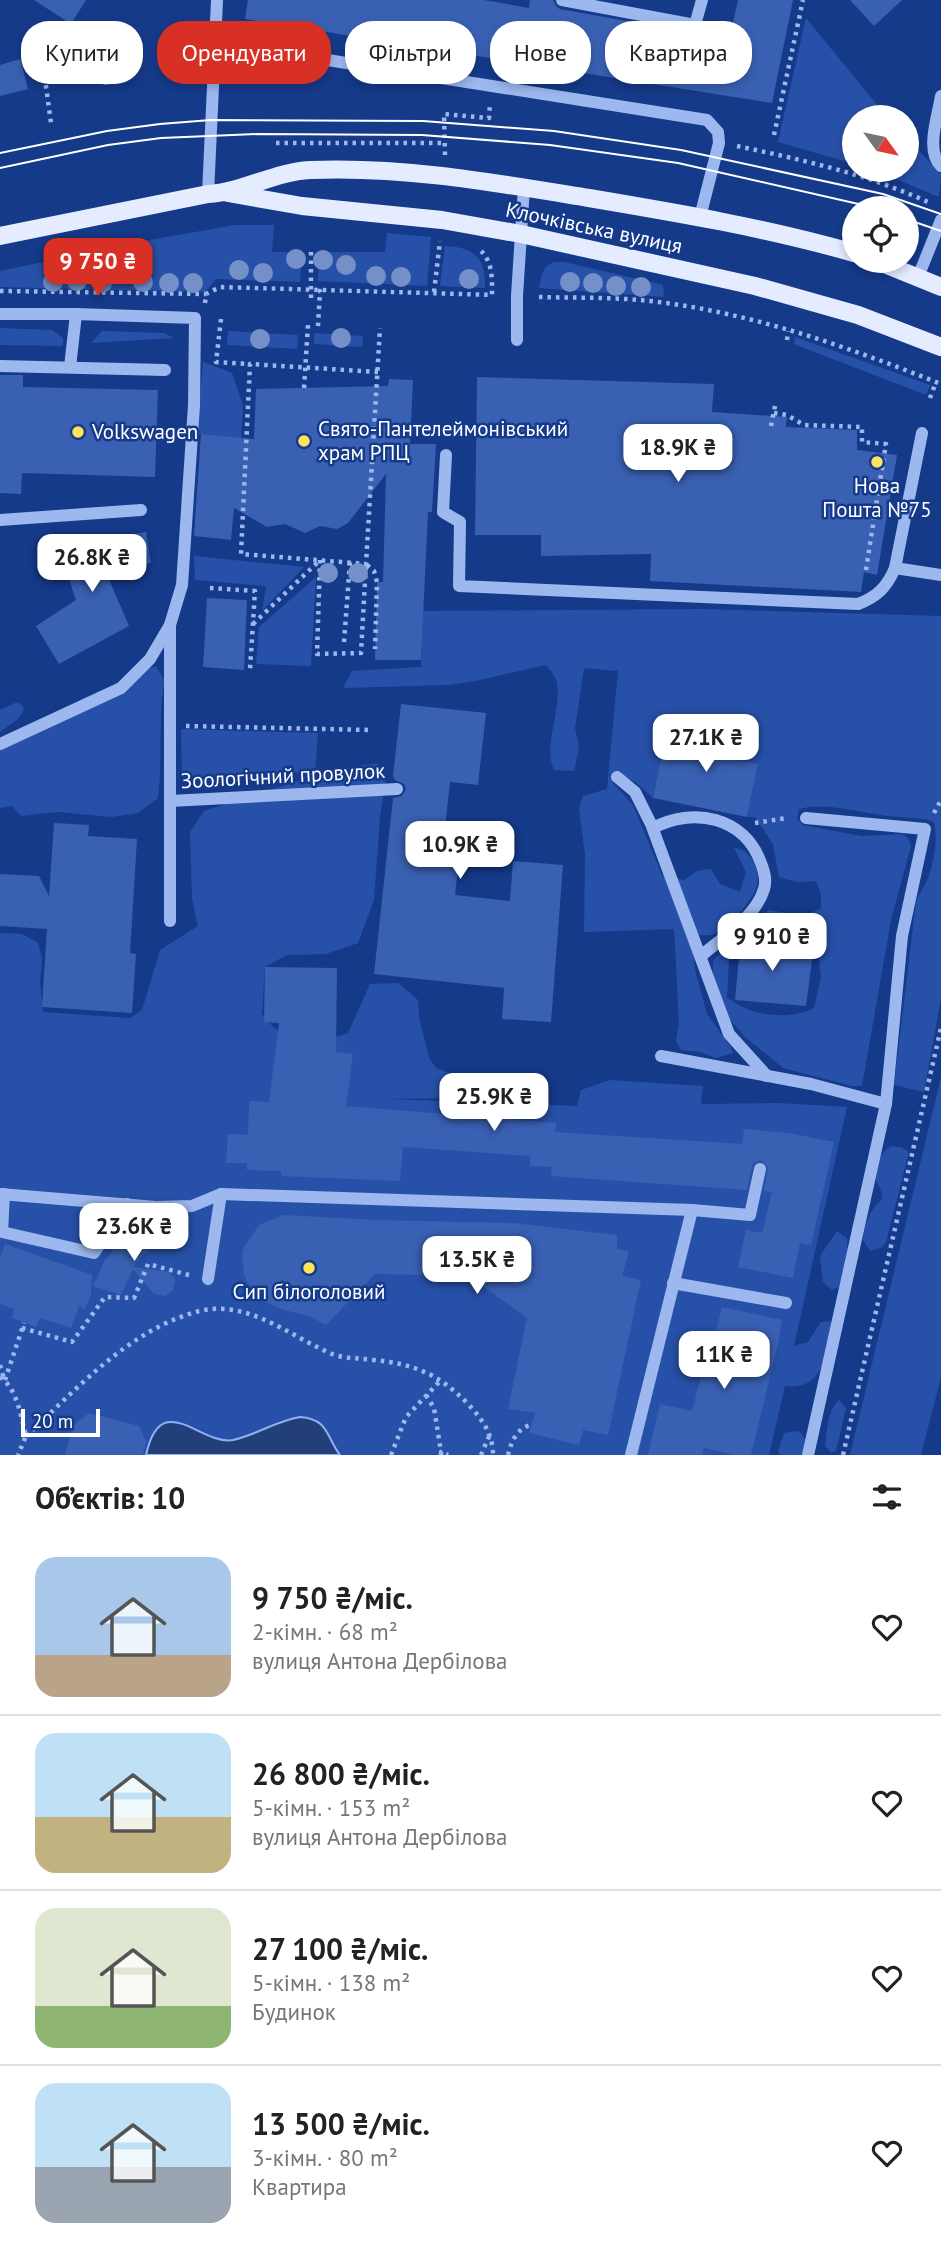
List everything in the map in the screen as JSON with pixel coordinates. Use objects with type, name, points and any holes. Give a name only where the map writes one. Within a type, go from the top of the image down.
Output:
[{"type":"main road","name":"Клочківська вулиця","points":[[228,193],[272,177],[308,170],[410,172],[524,187],[700,217],[798,237],[842,250]]},
{"type":"main road","name":"Клочківська вулиця","points":[[0,236],[208,194],[228,193],[302,206],[442,220],[521,234],[755,286],[858,315],[941,347]]},
{"type":"main road","points":[[908,273],[941,287]]},
{"type":"street","points":[[216,21],[218,0]]},
{"type":"street","points":[[562,0],[695,25],[702,0]]},
{"type":"street","points":[[331,61],[707,120],[718,132],[719,143],[700,217]]},
{"type":"street","points":[[208,194],[212,84]]},
{"type":"street","points":[[941,96],[933,143],[937,163],[941,166]]},
{"type":"street","points":[[517,340],[524,187]]},
{"type":"street","points":[[918,277],[941,220]]},
{"type":"street","points":[[0,314],[195,318],[194,405],[182,585],[170,625],[150,659],[121,688],[0,744]]},
{"type":"street","points":[[70,367],[76,314]]},
{"type":"street","points":[[0,366],[165,370]]},
{"type":"street","points":[[446,455],[443,512],[460,522],[459,586],[858,604],[881,592],[890,581],[895,568],[922,433]]},
{"type":"street","points":[[0,520],[141,510]]},
{"type":"street","points":[[895,568],[941,575]]},
{"type":"street","name":"Зоологічний провулок","points":[[170,625],[170,921]]},
{"type":"street","points":[[617,777],[635,792],[653,828],[729,1034],[767,1076]]},
{"type":"street","name":"Зоологічний провулок","points":[[170,801],[397,789]]},
{"type":"street","points":[[653,828],[670,819],[702,815],[737,830],[749,839],[757,852],[765,875],[764,889],[752,910],[701,956]]},
{"type":"street","points":[[806,818],[925,829],[902,936],[886,1104],[808,1455]]},
{"type":"street","points":[[661,1056],[811,1084],[886,1104]]},
{"type":"street","points":[[127,1204],[94,1253],[2,1232],[2,1194],[127,1204],[192,1206],[221,1194],[692,1210],[750,1215],[760,1169]]},
{"type":"street","points":[[208,1279],[221,1194]]},
{"type":"street","points":[[631,1455],[692,1210]]},
{"type":"street","points":[[673,1283],[786,1303]]},
{"type":"path","points":[[774,135],[803,0]]},
{"type":"path","points":[[46,84],[51,123]]},
{"type":"path","points":[[446,156],[444,114],[489,118]]},
{"type":"path","points":[[276,143],[444,143]]},
{"type":"path","points":[[719,143],[770,153],[879,182],[941,208]]},
{"type":"path","points":[[434,292],[439,240],[451,241]]},
{"type":"path","points":[[0,291],[206,294],[220,287],[492,295],[492,272],[488,259],[471,244]]},
{"type":"path","points":[[311,252],[311,302]]},
{"type":"path","points":[[318,326],[320,291]]},
{"type":"path","points":[[205,306],[206,294]]},
{"type":"path","points":[[539,297],[648,301],[746,318],[939,383],[930,398]]},
{"type":"path","points":[[221,319],[216,362],[378,372]]},
{"type":"path","points":[[304,388],[308,325]]},
{"type":"path","points":[[320,560],[317,654],[361,653],[380,328]]},
{"type":"path","points":[[787,340],[788,331]]},
{"type":"path","points":[[250,364],[240,554],[366,564],[374,571],[377,582],[375,649]]},
{"type":"path","points":[[771,426],[775,406]]},
{"type":"path","points":[[774,413],[787,415],[804,425],[862,427],[862,442],[886,444],[866,570]]},
{"type":"path","points":[[868,511],[875,512]]},
{"type":"path","points":[[253,624],[320,560]]},
{"type":"path","points":[[344,642],[350,562]]},
{"type":"path","points":[[210,588],[255,591],[250,669]]},
{"type":"path","points":[[171,725],[371,730]]},
{"type":"path","points":[[737,830],[775,818],[806,818]]},
{"type":"path","points":[[843,1455],[941,1028]]},
{"type":"path","points":[[2,1378],[23,1325],[72,1342],[105,1297],[134,1298],[148,1264],[181,1273]]},
{"type":"path","points":[[18,1455],[26,1436],[95,1371],[130,1343],[180,1318],[212,1309],[254,1315],[331,1353],[347,1358],[399,1363],[427,1371],[475,1411],[490,1434],[492,1455]]},
{"type":"path","points":[[0,1365],[2,1378],[18,1405],[26,1436]]},
{"type":"path","points":[[391,1455],[406,1417],[441,1380]]},
{"type":"path","points":[[426,1395],[436,1416],[441,1453],[448,1455]]},
{"type":"path","points":[[508,1455],[520,1430],[531,1425]]},
{"type":"path","points":[[481,1455],[490,1434]]},
{"type":"shaded area","points":[[806,18],[877,105],[842,105],[842,161],[778,142]]},
{"type":"shaded area","points":[[919,151],[941,174],[939,197],[903,182],[919,182]]},
{"type":"shaded area","points":[[235,225],[274,225],[272,252],[302,252],[300,282],[216,279],[205,292],[0,287],[0,271]]},
{"type":"shaded area","points":[[387,233],[431,237],[427,286],[318,281],[319,252],[385,252]]},
{"type":"shaded area","points":[[445,246],[464,249],[476,256],[483,269],[485,288],[440,286]]},
{"type":"shaded area","points":[[555,262],[663,285],[664,297],[539,288],[545,269]]},
{"type":"shaded area","points":[[0,328],[52,330],[63,338],[63,346],[0,345]]},
{"type":"shaded area","points":[[102,331],[164,333],[174,338],[91,343]]},
{"type":"shaded area","points":[[228,331],[298,335],[297,349],[227,345]]},
{"type":"shaded area","points":[[314,333],[363,336],[362,347],[314,344]]},
{"type":"shaded area","points":[[795,337],[930,385],[926,395],[794,344]]},
{"type":"shaded area","points":[[203,362],[232,373],[243,405],[241,438],[197,434]]},
{"type":"shaded area","points":[[194,556],[304,567],[262,611],[266,586],[195,580]]},
{"type":"shaded area","points":[[316,577],[311,666],[256,664],[259,627]]},
{"type":"shaded area","points":[[701,609],[941,616],[941,998],[924,1092],[894,1085],[916,902],[928,879],[932,863],[934,822],[850,809],[799,809],[797,819],[803,825],[861,836],[902,834],[908,838],[911,846],[891,920],[862,1086],[852,1086],[783,1068],[744,1036],[726,1015],[713,977],[713,961],[720,953],[729,958],[727,997],[746,1009],[781,1015],[814,1008],[821,977],[818,952],[802,945],[780,941],[772,932],[756,925],[757,919],[769,910],[806,916],[821,908],[821,895],[816,881],[797,882],[779,877],[773,844],[755,817],[747,817],[758,764],[719,756],[725,725],[695,718],[687,752],[663,748],[653,798],[635,782],[614,773],[613,783],[633,805],[662,875],[684,880],[697,871],[711,869],[720,884],[740,892],[746,872],[734,848],[745,852],[756,867],[757,885],[746,905],[721,931],[712,935],[699,935],[693,947],[695,970],[707,1014],[733,1053],[716,1058],[700,1052],[681,1050],[676,1041],[679,1022],[674,929],[584,932],[585,855],[579,808],[583,796],[607,789],[618,671],[584,668],[575,728],[579,747],[574,771],[554,770],[551,760],[551,737],[558,690],[556,679],[546,665],[448,685],[343,688],[352,671],[421,667],[423,611]]},
{"type":"shaded area","points":[[156,666],[164,680],[158,798],[138,813],[111,817],[58,812],[21,816],[12,806],[0,808],[0,748]]},
{"type":"shaded area","points":[[17,702],[24,710],[18,719],[0,732],[0,710]]},
{"type":"shaded area","points":[[181,729],[318,733],[315,772],[182,778]]},
{"type":"shaded area","points":[[377,763],[386,777],[374,900],[358,943],[326,954],[287,955],[265,967],[262,1014],[274,1028],[309,1045],[348,1033],[370,984],[398,983],[418,1000],[419,1018],[429,1058],[436,1068],[463,1078],[476,1088],[463,1098],[388,1099],[577,1106],[581,1090],[610,1080],[703,1086],[701,1104],[778,1103],[847,1107],[794,1346],[808,1342],[821,1322],[829,1321],[828,1346],[816,1376],[798,1386],[785,1386],[769,1455],[0,1455],[0,933],[22,934],[38,943],[42,958],[40,982],[43,1012],[130,1018],[142,1010],[160,950],[198,926],[192,899],[190,832],[204,811],[332,770]]},
{"type":"shaded area","points":[[941,1077],[941,1377],[921,1455],[850,1455]]},
{"type":"shaded area","points":[[891,1146],[901,1147],[909,1152],[886,1242],[883,1247],[870,1251],[863,1240],[865,1228],[868,1218],[882,1199],[875,1168],[881,1155]]},
{"type":"shaded area","points":[[837,1231],[847,1238],[848,1255],[839,1287],[832,1290],[823,1282],[820,1256]]},
{"type":"shaded area","points":[[839,1400],[846,1408],[836,1451],[831,1452],[825,1446],[827,1428],[832,1410]]},
{"type":"shaded area","points":[[300,1417],[309,1418],[322,1425],[340,1455],[146,1455],[153,1435],[161,1425],[172,1422],[221,1440],[233,1440]]},
{"type":"shaded area","points":[[784,1433],[801,1433],[808,1444],[805,1455],[780,1455],[778,1452]]},
{"type":"building","points":[[34,0],[86,0],[73,21],[66,21]]},
{"type":"building","points":[[248,0],[484,0],[529,8],[530,0],[553,0],[560,9],[626,21],[605,21],[605,76],[591,74],[591,21],[490,21],[490,58],[476,56],[476,21],[345,21],[345,35],[331,33],[331,21],[245,19]]},
{"type":"building","points":[[738,0],[793,0],[772,103],[653,84],[752,84],[752,21],[733,21]]},
{"type":"building","points":[[850,0],[902,0],[874,26]]},
{"type":"building","points":[[20,59],[21,84],[27,84],[28,89],[0,96],[0,65]]},
{"type":"building","name":"Volkswagen","points":[[0,375],[23,375],[23,387],[158,390],[155,477],[22,473],[21,494],[0,493]]},
{"type":"building","points":[[477,377],[714,384],[712,412],[787,417],[786,427],[857,430],[857,450],[897,455],[877,575],[864,572],[861,592],[650,581],[651,554],[541,556],[541,535],[475,535]]},
{"type":"building","points":[[389,379],[413,380],[410,444],[436,444],[432,512],[428,512],[421,660],[375,660],[377,582],[383,582],[386,474],[348,523],[337,529],[320,526],[305,533],[285,524],[267,527],[234,508],[231,540],[194,536],[201,434],[254,439],[256,389],[388,386]]},
{"type":"building","points":[[146,532],[151,563],[105,570],[129,626],[59,664],[36,626],[76,600],[58,547]]},
{"type":"building","points":[[207,598],[247,600],[244,670],[203,667]]},
{"type":"building","points":[[401,704],[486,713],[478,785],[450,782],[441,866],[458,868],[455,895],[510,901],[513,861],[563,865],[551,1022],[502,1019],[504,988],[374,974],[393,798],[402,796],[406,789],[404,784],[393,776]]},
{"type":"building","points":[[694,718],[725,724],[719,756],[758,764],[747,817],[653,798],[663,747],[687,752]]},
{"type":"building","points":[[54,823],[89,825],[88,836],[137,839],[130,953],[136,954],[132,1013],[42,1007],[47,929],[0,926],[0,874],[39,876],[49,896]]},
{"type":"building","points":[[741,935],[769,935],[768,948],[813,953],[806,1006],[735,1000]]},
{"type":"building","points":[[265,967],[337,968],[336,1052],[353,1054],[346,1106],[556,1123],[555,1132],[742,1144],[744,1129],[788,1133],[834,1142],[811,1245],[800,1243],[793,1278],[738,1267],[746,1230],[762,1233],[772,1192],[764,1191],[768,1167],[761,1160],[752,1166],[747,1190],[551,1176],[552,1167],[530,1166],[530,1156],[403,1147],[400,1181],[281,1176],[281,1171],[247,1170],[247,1163],[226,1163],[228,1134],[248,1135],[249,1101],[269,1102],[279,1023],[264,1022]]},
{"type":"building","points":[[283,1215],[514,1223],[617,1235],[617,1249],[629,1251],[622,1276],[641,1280],[608,1435],[583,1430],[579,1445],[529,1433],[535,1413],[508,1409],[527,1318],[469,1276],[375,1274],[326,1325],[262,1300],[250,1287],[244,1275],[244,1247],[259,1225]]},
{"type":"building","points":[[141,1217],[162,1234],[133,1267],[169,1272],[175,1280],[173,1290],[165,1296],[154,1294],[133,1269],[121,1295],[93,1286],[105,1260]]},
{"type":"building","points":[[5,1244],[92,1275],[91,1295],[85,1309],[79,1306],[71,1328],[40,1318],[36,1327],[12,1318],[14,1309],[0,1304],[0,1258]]},
{"type":"building","points":[[722,1307],[782,1320],[751,1455],[736,1455],[704,1448],[702,1455],[648,1455],[660,1404],[692,1411],[713,1330],[716,1331]]},
{"type":"building","points":[[89,1413],[139,1426],[146,1442],[143,1455],[65,1455],[73,1426]]},
{"type":"tram line","points":[[0,153],[107,131],[211,120],[423,121],[554,131],[681,150],[883,194],[941,214]]},
{"type":"tram line","points":[[0,168],[108,145],[161,138],[258,134],[422,135],[550,145],[678,163],[842,200]]},
{"type":"tram line","points":[[919,223],[941,231]]},
{"type":"place","name":"Volkswagen","points":[[78,432]]},
{"type":"place","name":"Свято-Пантелеймонівський храм РПЦ","points":[[304,441]]},
{"type":"place","name":"Нова Пошта №75","points":[[877,462]]},
{"type":"place","name":"Сип білоголовий","points":[[309,1268]]}]
